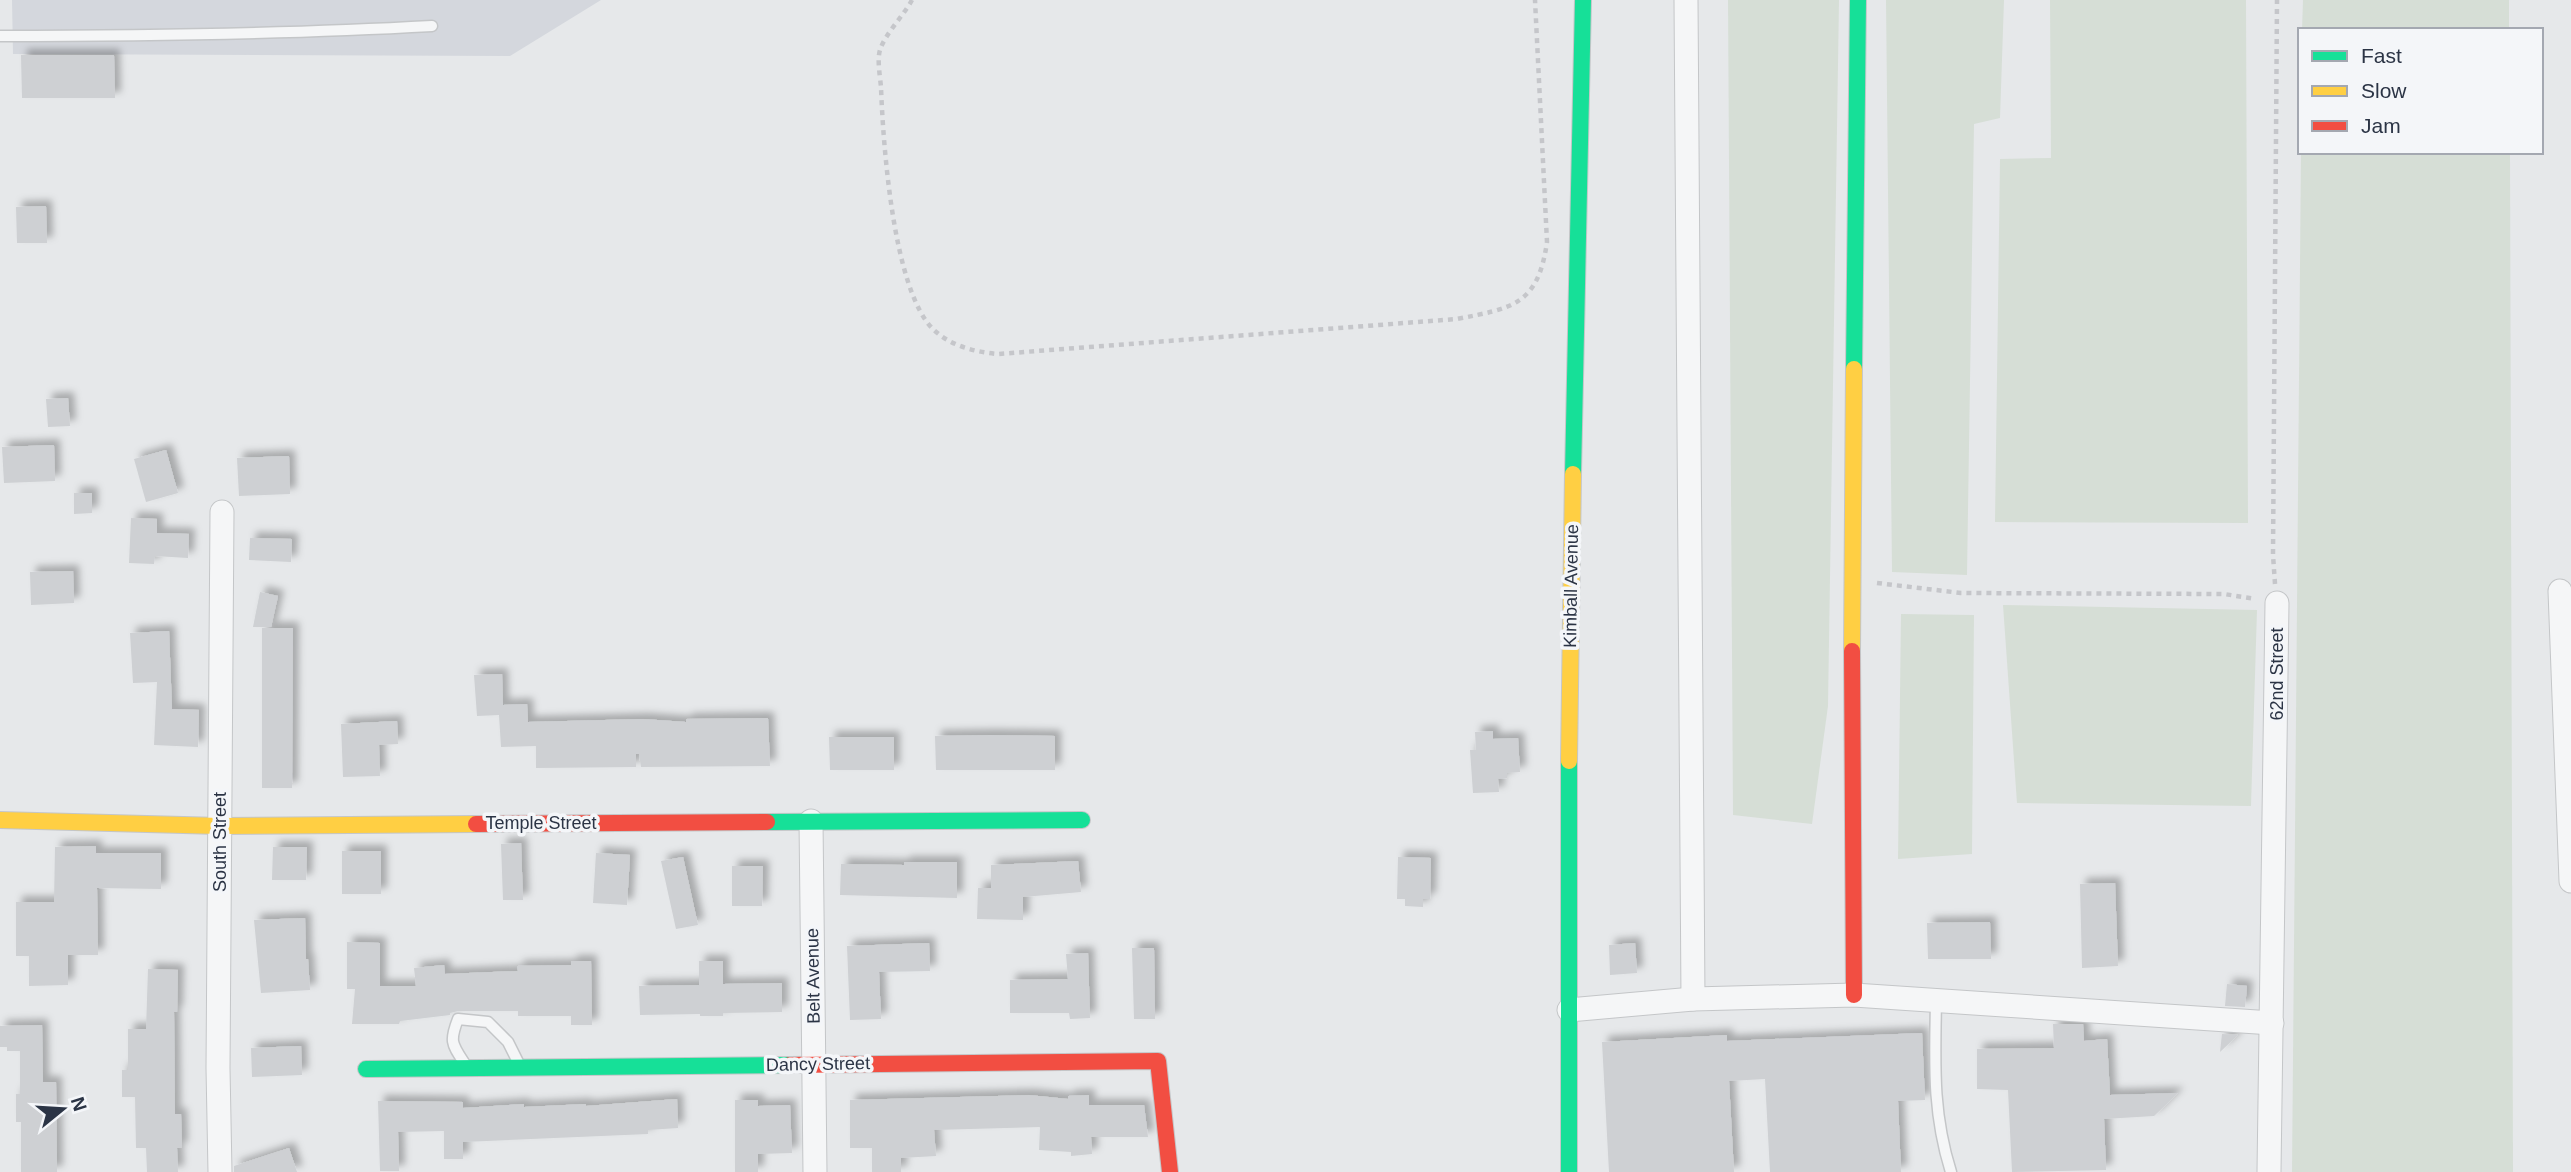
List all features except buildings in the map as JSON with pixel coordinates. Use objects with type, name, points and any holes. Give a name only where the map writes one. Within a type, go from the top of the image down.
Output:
[{"type":"street","name":"Kimball Avenue","points":[[1569,1172],[1569,651],[1583,0]]},
{"type":"street","points":[[1686,0],[1693,999]]},
{"type":"street","points":[[1853,995],[1852,579],[1858,0]]},
{"type":"street","name":"South Street","points":[[220,1172],[218,1068],[222,512]]},
{"type":"street","points":[[2560,591],[2571,881]]},
{"type":"street","name":"62nd Street","points":[[2269,1172],[2277,603]]},
{"type":"street","name":"Temple Street","points":[[0,820],[220,826],[1082,820]]},
{"type":"street","name":"Belt Avenue","points":[[811,821],[815,1172]]},
{"type":"street","points":[[1569,1010],[1693,999],[1853,995],[2272,1023]]},
{"type":"street","name":"Dancy Street","points":[[366,1069],[1158,1061],[1170,1172]]},
{"type":"lane","points":[[0,36],[156,36],[432,26]]},
{"type":"lane","points":[[1936,1000],[1935,1093],[1939,1125],[1951,1172]]},
{"type":"lane","points":[[467,1068],[454,1048],[451,1037],[458,1019],[488,1022],[508,1042],[521,1068]]},
{"type":"path","points":[[912,0],[880,50],[883,142],[901,258],[916,307],[933,330],[976,352],[998,354],[1457,319],[1500,311],[1521,301],[1533,287],[1544,264],[1547,242],[1535,0]]},
{"type":"path","points":[[2277,0],[2273,555],[2277,603]]},
{"type":"path","name":"62nd Street","points":[[1852,579],[1961,593],[2224,594],[2277,603]]},
{"type":"shaded area","points":[[12,0],[601,0],[510,56],[13,54]]},
{"type":"shaded area","points":[[1728,0],[1839,0],[1828,706],[1812,824],[1733,815]]},
{"type":"shaded area","points":[[1886,0],[2004,0],[2000,118],[1974,124],[1967,575],[1892,572]]},
{"type":"shaded area","points":[[2050,0],[2246,0],[2248,523],[1995,522],[2000,159],[2051,158]]},
{"type":"shaded area","points":[[2303,0],[2509,0],[2509,28],[2302,28]]},
{"type":"shaded area","points":[[2301,154],[2510,154],[2513,1172],[2292,1172]]},
{"type":"shaded area","points":[[2003,605],[2257,610],[2251,806],[2017,803]]},
{"type":"shaded area","points":[[1901,614],[1974,615],[1972,854],[1898,859]]},
{"type":"traffic: fast","points":[[1573,474],[1583,0]]},
{"type":"traffic: fast","points":[[1854,369],[1858,0]]},
{"type":"traffic: fast","points":[[1569,761],[1569,1172]]},
{"type":"traffic: fast","points":[[767,822],[1082,820]]},
{"type":"traffic: fast","points":[[366,1069],[790,1065]]},
{"type":"traffic: slow","points":[[1852,651],[1854,369]]},
{"type":"traffic: slow","points":[[1569,761],[1573,474]]},
{"type":"traffic: slow","points":[[0,820],[220,826],[476,824]]},
{"type":"traffic: jam","points":[[1852,651],[1854,995]]},
{"type":"traffic: jam","points":[[476,824],[767,822]]},
{"type":"traffic: jam","points":[[790,1065],[1158,1061],[1170,1172]]}]
